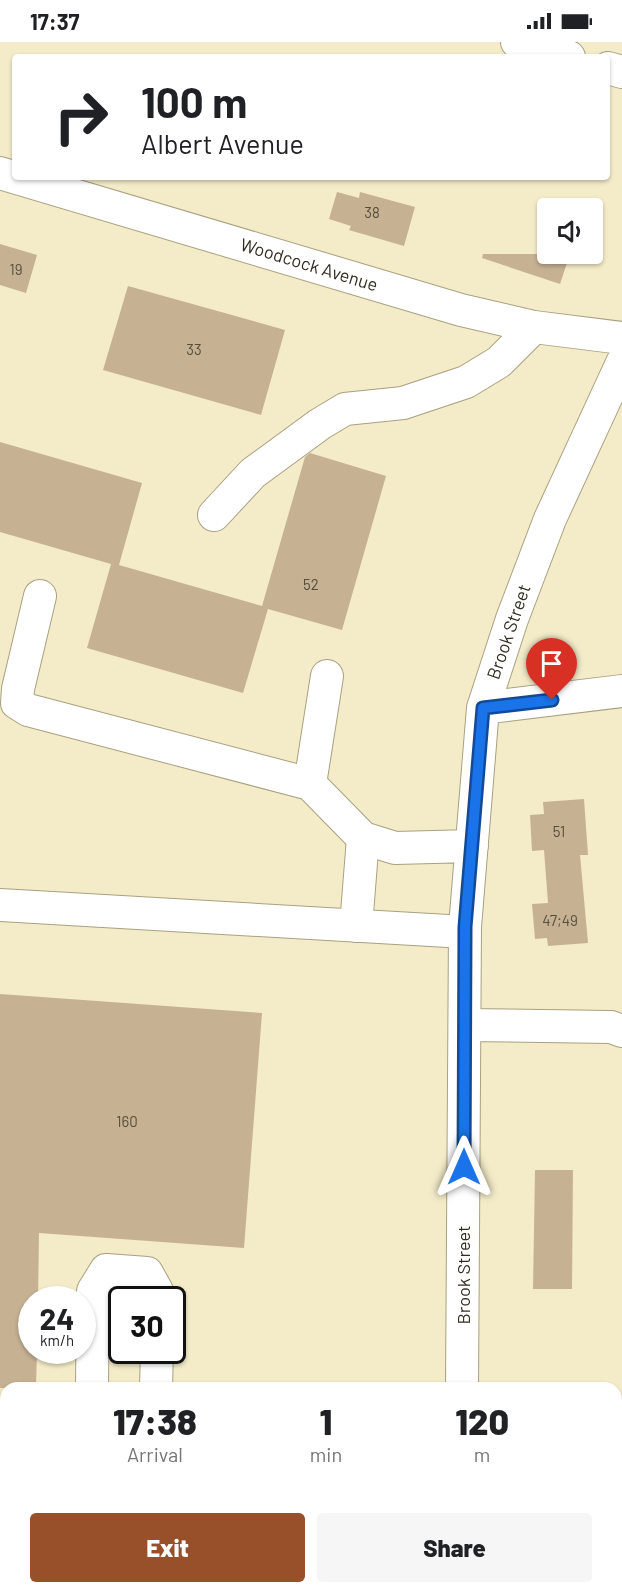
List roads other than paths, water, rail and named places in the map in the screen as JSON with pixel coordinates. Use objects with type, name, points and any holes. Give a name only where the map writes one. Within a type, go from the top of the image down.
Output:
[{"type":"street","points":[[517,42],[559,54]]},
{"type":"street","name":"Woodcock Avenue","points":[[24,180],[461,310],[534,327],[622,338]]},
{"type":"street","points":[[214,515],[254,473],[320,424],[345,410],[403,403],[466,382],[499,362],[534,327]]},
{"type":"street","name":"Brook Street","points":[[462,1382],[465,932],[483,708],[512,619],[550,519],[622,363]]},
{"type":"street","points":[[40,596],[18,689],[17,703],[28,710],[310,784],[363,838],[395,848],[472,846]]},
{"type":"street","points":[[310,784],[327,676]]},
{"type":"street","points":[[483,708],[622,691]]},
{"type":"street","points":[[356,926],[363,838]]},
{"type":"street","points":[[0,905],[465,932]]},
{"type":"street","points":[[465,1025],[611,1027],[622,1031]]},
{"type":"street","points":[[92,1382],[93,1290],[106,1270],[147,1274],[155,1286]]},
{"type":"street","points":[[156,1382],[157,1364]]}]
